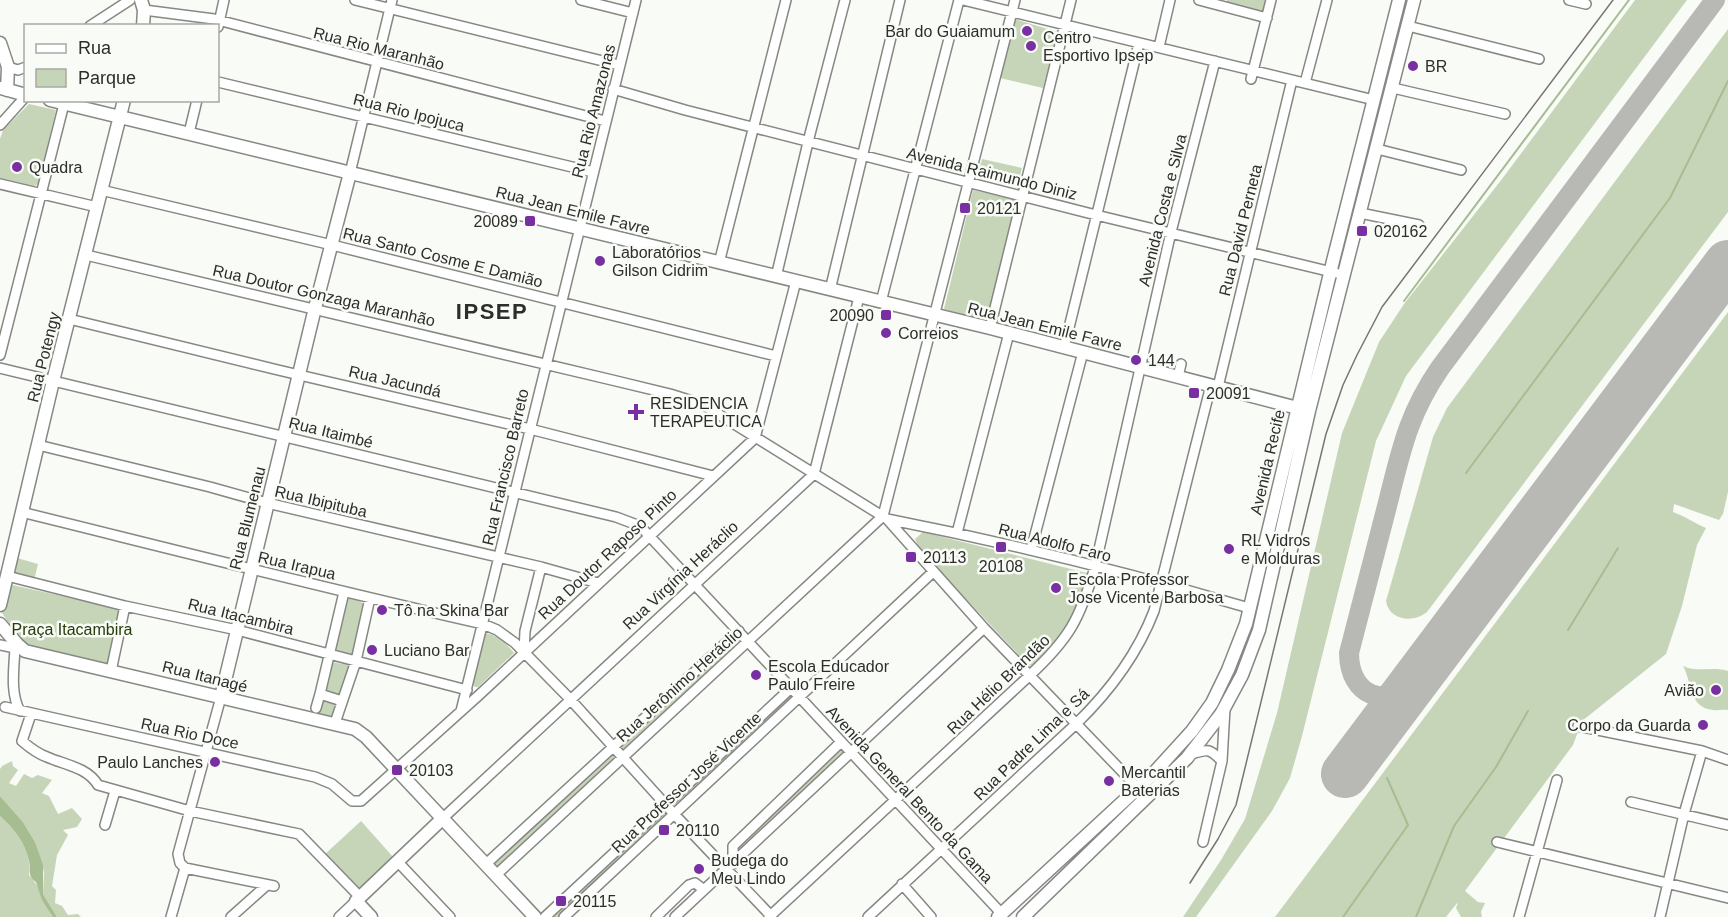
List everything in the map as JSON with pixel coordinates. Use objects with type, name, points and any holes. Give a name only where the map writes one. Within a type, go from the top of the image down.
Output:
[{"type":"main road","name":"Avenida Recife","points":[[1023,917],[1128,818],[1191,754],[1225,708],[1242,675],[1259,630],[1330,272],[1399,0]]},
{"type":"main road","name":"Avenida Recife","points":[[1000,915],[1138,789],[1187,736],[1212,703],[1228,670],[1240,641],[1303,409],[1344,275],[1414,0]]},
{"type":"main road","points":[[143,6],[143,24]]},
{"type":"main road","points":[[0,43],[14,92]]},
{"type":"main road","name":"Rua Jean Emile Favre","points":[[57,102],[936,316],[1029,336],[1064,348],[1103,356],[1178,377],[1256,393],[1303,409]]},
{"type":"main road","name":"Rua Potengy","points":[[0,605],[53,381],[123,102]]},
{"type":"main road","name":"Rua Blumenau","points":[[221,697],[315,308],[343,212],[350,173]]},
{"type":"main road","points":[[0,624],[20,650]]},
{"type":"main road","name":"Rua Itanagé","points":[[20,650],[355,729],[372,743],[441,822],[496,874],[535,917]]},
{"type":"main road","name":"Rua Virgínia Heráclio","points":[[358,899],[441,822]]},
{"type":"main road","points":[[358,899],[371,917]]},
{"type":"street","points":[[93,24],[130,0]]},
{"type":"street","points":[[218,24],[224,0]]},
{"type":"street","points":[[356,0],[391,4],[619,65]]},
{"type":"street","points":[[581,0],[633,13]]},
{"type":"street","name":"Rua Rio Amazonas","points":[[579,229],[636,0]]},
{"type":"street","points":[[719,263],[786,0]]},
{"type":"street","points":[[776,277],[808,141],[845,0]]},
{"type":"street","points":[[830,290],[900,0]]},
{"type":"street","points":[[881,302],[961,0],[1065,25],[1103,37],[1159,47],[1177,56],[1215,61],[1252,74],[1305,83],[1331,94],[1374,100]]},
{"type":"street","points":[[1016,0],[885,518],[984,628],[1138,789]]},
{"type":"street","points":[[990,328],[1071,0]]},
{"type":"street","points":[[1159,47],[1170,0]]},
{"type":"street","points":[[1199,0],[1224,3],[1267,18]]},
{"type":"street","points":[[1252,74],[1271,0]]},
{"type":"street","points":[[1305,83],[1328,0]]},
{"type":"street","points":[[1569,0],[1586,4]]},
{"type":"street","points":[[350,173],[391,4]]},
{"type":"street","name":"Rua Rio Maranhão","points":[[143,6],[214,19],[218,24]]},
{"type":"street","name":"Rua Rio Maranhão","points":[[219,24],[605,121]]},
{"type":"street","points":[[1408,26],[1539,59]]},
{"type":"street","points":[[1064,348],[1139,42]]},
{"type":"street","name":"Avenida Costa e Silva","points":[[1141,367],[1171,232],[1215,61]]},
{"type":"street","points":[[8,67],[18,70],[24,68]]},
{"type":"street","name":"Rua David Perneta","points":[[1214,386],[1250,253],[1292,80]]},
{"type":"street","name":"Rua Rio Ipojuca","points":[[219,82],[593,172]]},
{"type":"street","points":[[1393,88],[1505,114]]},
{"type":"street","name":"Avenida Raimundo Diniz","points":[[614,89],[754,128],[1024,197],[1344,275]]},
{"type":"street","points":[[0,125],[14,92]]},
{"type":"street","points":[[610,104],[633,96]]},
{"type":"street","points":[[189,133],[197,102]]},
{"type":"street","points":[[0,355],[64,104]]},
{"type":"street","points":[[1377,149],[1461,170]]},
{"type":"street","points":[[0,184],[97,207]]},
{"type":"street","name":"Rua Santo Cosme E Damião","points":[[101,190],[332,244],[776,356]]},
{"type":"street","points":[[1360,213],[1419,225]]},
{"type":"street","name":"Rua Francisco Barreto","points":[[461,711],[579,229]]},
{"type":"street","name":"Rua Doutor Gonzaga Maranhão","points":[[86,255],[686,398],[702,404],[885,518]]},
{"type":"street","points":[[755,438],[796,282]]},
{"type":"street","points":[[814,474],[859,297]]},
{"type":"street","name":"Rua Jacundá","points":[[69,319],[530,429],[713,476]]},
{"type":"street","points":[[957,533],[1009,333]]},
{"type":"street","points":[[1031,550],[1083,352]]},
{"type":"street","points":[[1178,377],[1181,364]]},
{"type":"street","name":"Rua Hélio Brandão","points":[[771,916],[1053,654],[1073,627],[1084,603],[1095,567],[1141,367]]},
{"type":"street","name":"Rua Itaimbé","points":[[0,368],[630,521],[651,536]]},
{"type":"street","name":"Rua Padre Lima e Sá","points":[[868,917],[1076,724],[1106,692],[1127,664],[1145,634],[1162,583],[1214,386]]},
{"type":"street","name":"Rua Doutor Raposo Pinto","points":[[361,801],[755,438]]},
{"type":"street","name":"Rua Ibipituba","points":[[38,445],[267,503],[541,567],[598,583]]},
{"type":"street","name":"Rua Virgínia Heráclio","points":[[441,822],[570,699],[814,474]]},
{"type":"street","name":"Rua Irapua","points":[[21,512],[181,550],[251,570],[483,624],[497,630],[524,652],[675,814],[730,866],[771,916]]},
{"type":"street","name":"Rua Adolfo Faro","points":[[885,518],[1031,550],[1249,608]]},
{"type":"street","name":"Rua Jerônimo Heráclio","points":[[496,874],[885,518]]},
{"type":"street","points":[[916,554],[912,533],[918,526],[922,526]]},
{"type":"street","name":"Avenida General Bento da Gama","points":[[651,536],[850,752],[942,848],[1000,915]]},
{"type":"street","points":[[524,652],[525,631],[541,567]]},
{"type":"street","name":"Rua Professor José Vicente","points":[[564,917],[933,572]]},
{"type":"street","name":"Rua Itacambira","points":[[7,576],[125,606],[237,630],[467,690]]},
{"type":"street","points":[[316,708],[344,592]]},
{"type":"street","points":[[335,723],[356,661],[370,598]]},
{"type":"street","points":[[111,670],[125,606]]},
{"type":"street","points":[[675,917],[984,628]]},
{"type":"street","name":"Rua Jerônimo Heráclio","points":[[486,864],[739,632]]},
{"type":"street","name":"Rua Itanagé","points":[[0,645],[20,650]]},
{"type":"street","points":[[20,650],[14,686],[16,705],[20,711]]},
{"type":"street","name":"Rua Professor José Vicente","points":[[545,917],[791,688]]},
{"type":"street","points":[[320,694],[342,701]]},
{"type":"street","name":"Rua Blumenau","points":[[185,868],[180,863],[178,854],[221,697]]},
{"type":"street","name":"Rua Rio Doce","points":[[5,707],[315,777],[332,784],[352,801],[361,801]]},
{"type":"street","points":[[1203,842],[1222,761],[1225,708]]},
{"type":"street","points":[[31,714],[21,741],[45,757],[78,768],[93,777],[98,785],[115,791],[190,811],[299,834],[358,899]]},
{"type":"street","points":[[1578,726],[1702,751],[1728,760]]},
{"type":"street","points":[[730,866],[733,846],[841,742]]},
{"type":"street","points":[[1191,754],[1207,750],[1222,761]]},
{"type":"street","points":[[1660,917],[1684,814],[1702,751]]},
{"type":"street","points":[[1521,917],[1557,780]]},
{"type":"street","points":[[105,825],[115,791]]},
{"type":"street","points":[[1631,802],[1728,825]]},
{"type":"street","points":[[1497,842],[1728,898]]},
{"type":"street","points":[[397,861],[450,917]]},
{"type":"street","points":[[171,917],[185,868],[271,886],[231,917]]},
{"type":"street","points":[[656,917],[689,885],[695,884],[703,889]]},
{"type":"street","points":[[902,884],[931,917]]},
{"type":"street","name":"Rua Virgínia Heráclio","points":[[339,917],[358,899]]},
{"type":"green space","points":[[1227,0],[1269,0],[1265,15],[1226,4]]},
{"type":"green space","points":[[1635,0],[1687,0],[1406,376],[1376,441],[1290,778],[1272,811],[1196,917],[1183,917],[1245,819],[1277,713],[1342,433],[1379,342],[1404,304],[1502,179]]},
{"type":"green space","points":[[1014,19],[1058,32],[1043,88],[1000,78]]},
{"type":"green space","points":[[1728,29],[1728,212],[1427,612],[1422,616],[1409,619],[1397,616],[1388,608],[1386,601],[1433,437],[1447,408]]},
{"type":"green space","points":[[29,104],[56,110],[38,184],[33,187],[0,179],[0,139],[3,130]]},
{"type":"green space","points":[[982,159],[1022,168],[1018,185],[978,175]]},
{"type":"green space","points":[[973,190],[1017,200],[987,321],[944,309]]},
{"type":"green space","points":[[1728,312],[1728,492],[1723,514],[1719,520],[1674,504],[1673,512],[1706,528],[1697,545],[1682,606],[1666,654],[1582,721],[1573,745],[1465,891],[1478,902],[1485,903],[1481,912],[1482,917],[1461,917],[1456,908],[1458,902],[1446,917],[1275,917]]},
{"type":"green space","points":[[923,532],[1087,573],[1090,577],[1072,626],[1034,667],[1028,665],[920,550],[915,539]]},
{"type":"green space","points":[[17,558],[38,564],[34,581],[11,574]]},
{"type":"green space","name":"Praça Itacambira","points":[[8,584],[120,609],[122,613],[108,670],[32,648],[27,644],[1,611]]},
{"type":"green space","points":[[352,597],[364,604],[354,659],[334,656],[337,628],[346,600]]},
{"type":"green space","points":[[484,633],[494,635],[514,653],[478,687],[475,687],[472,683]]},
{"type":"green space","points":[[738,633],[745,641],[625,752],[619,746]]},
{"type":"green space","points":[[331,662],[348,665],[350,668],[333,719],[316,716]]},
{"type":"green space","points":[[1683,666],[1728,671],[1728,710],[1713,710],[1699,705],[1692,693]]},
{"type":"green space","points":[[787,697],[791,701],[679,807],[673,801]]},
{"type":"green space","points":[[840,745],[847,752],[733,860],[734,846]]},
{"type":"green space","points":[[611,753],[618,760],[498,871],[491,862]]},
{"type":"green space","points":[[12,761],[13,766],[18,770],[9,783],[16,786],[24,774],[32,778],[38,775],[52,780],[42,793],[49,796],[58,814],[72,808],[82,819],[77,827],[63,830],[68,835],[57,855],[52,886],[56,890],[55,903],[62,906],[68,915],[78,914],[81,917],[57,917],[43,894],[44,872],[35,842],[23,822],[0,796],[0,769]]},
{"type":"green space","points":[[660,812],[667,817],[563,917],[550,917]]},
{"type":"green space","points":[[0,816],[22,842],[28,857],[29,875],[53,917],[0,917]]},
{"type":"green space","points":[[361,821],[394,858],[357,891],[324,855]]},
{"type":"shaded area","points":[[0,796],[23,822],[35,842],[43,865],[43,894],[57,917],[53,917],[42,900],[36,882],[31,877],[30,864],[22,842],[0,816]]},
{"type":"waterway","points":[[1404,301],[1629,0]]},
{"type":"waterway","points":[[1466,473],[1670,198],[1728,81]]},
{"type":"waterway","points":[[1568,630],[1618,548]]},
{"type":"waterway","points":[[1416,917],[1454,826],[1496,767],[1528,711]]},
{"type":"waterway","points":[[1343,917],[1408,825],[1387,778]]},
{"type":"taxiway","points":[[1416,680],[1405,690],[1393,695],[1372,694],[1363,689],[1355,680],[1349,653],[1400,456],[1411,422],[1440,368],[1715,0]]},
{"type":"runway","points":[[1345,774],[1728,264]]},
{"type":"tram line","points":[[1190,883],[1236,805],[1326,434],[1343,385],[1357,355],[1382,307],[1613,0]]},
{"type":"place","name":"Bar do Guaiamum","points":[[1027,31]]},
{"type":"place","name":"Centro Esportivo Ipsep","points":[[1031,46]]},
{"type":"place","name":"BR","points":[[1413,66]]},
{"type":"place","name":"Quadra","points":[[17,167]]},
{"type":"place","name":"20121","points":[[965,208]]},
{"type":"place","name":"20089","points":[[530,221]]},
{"type":"place","name":"020162","points":[[1362,231]]},
{"type":"place","name":"Laboratórios Gilson Cidrim","points":[[600,261]]},
{"type":"place","name":"20090","points":[[886,315]]},
{"type":"place","name":"Correios","points":[[886,333]]},
{"type":"place","name":"144","points":[[1136,360]]},
{"type":"place","name":"20091","points":[[1194,393]]},
{"type":"place","name":"RESIDENCIA TERAPEUTICA","points":[[636,412]]},
{"type":"place","name":"20108","points":[[1001,547]]},
{"type":"place","name":"RL Vidros e Molduras","points":[[1229,549]]},
{"type":"place","name":"20113","points":[[911,557]]},
{"type":"place","name":"Escola Professor Jose Vicente Barbosa","points":[[1056,588]]},
{"type":"place","name":"Tô na Skina Bar","points":[[382,610]]},
{"type":"place","name":"Luciano Bar","points":[[372,650]]},
{"type":"place","name":"Escola Educador Paulo Freire","points":[[756,675]]},
{"type":"place","name":"Avião","points":[[1716,690]]},
{"type":"place","name":"Corpo da Guarda","points":[[1703,725]]},
{"type":"place","name":"Paulo Lanches","points":[[215,762]]},
{"type":"place","name":"20103","points":[[397,770]]},
{"type":"place","name":"Mercantil Baterias","points":[[1109,781]]},
{"type":"place","name":"20110","points":[[664,830]]},
{"type":"place","name":"Budega do Meu Lindo","points":[[699,869]]},
{"type":"place","name":"20115","points":[[561,901]]},
{"type":"district","name":"IPSEP","points":[[492,311]]}]
